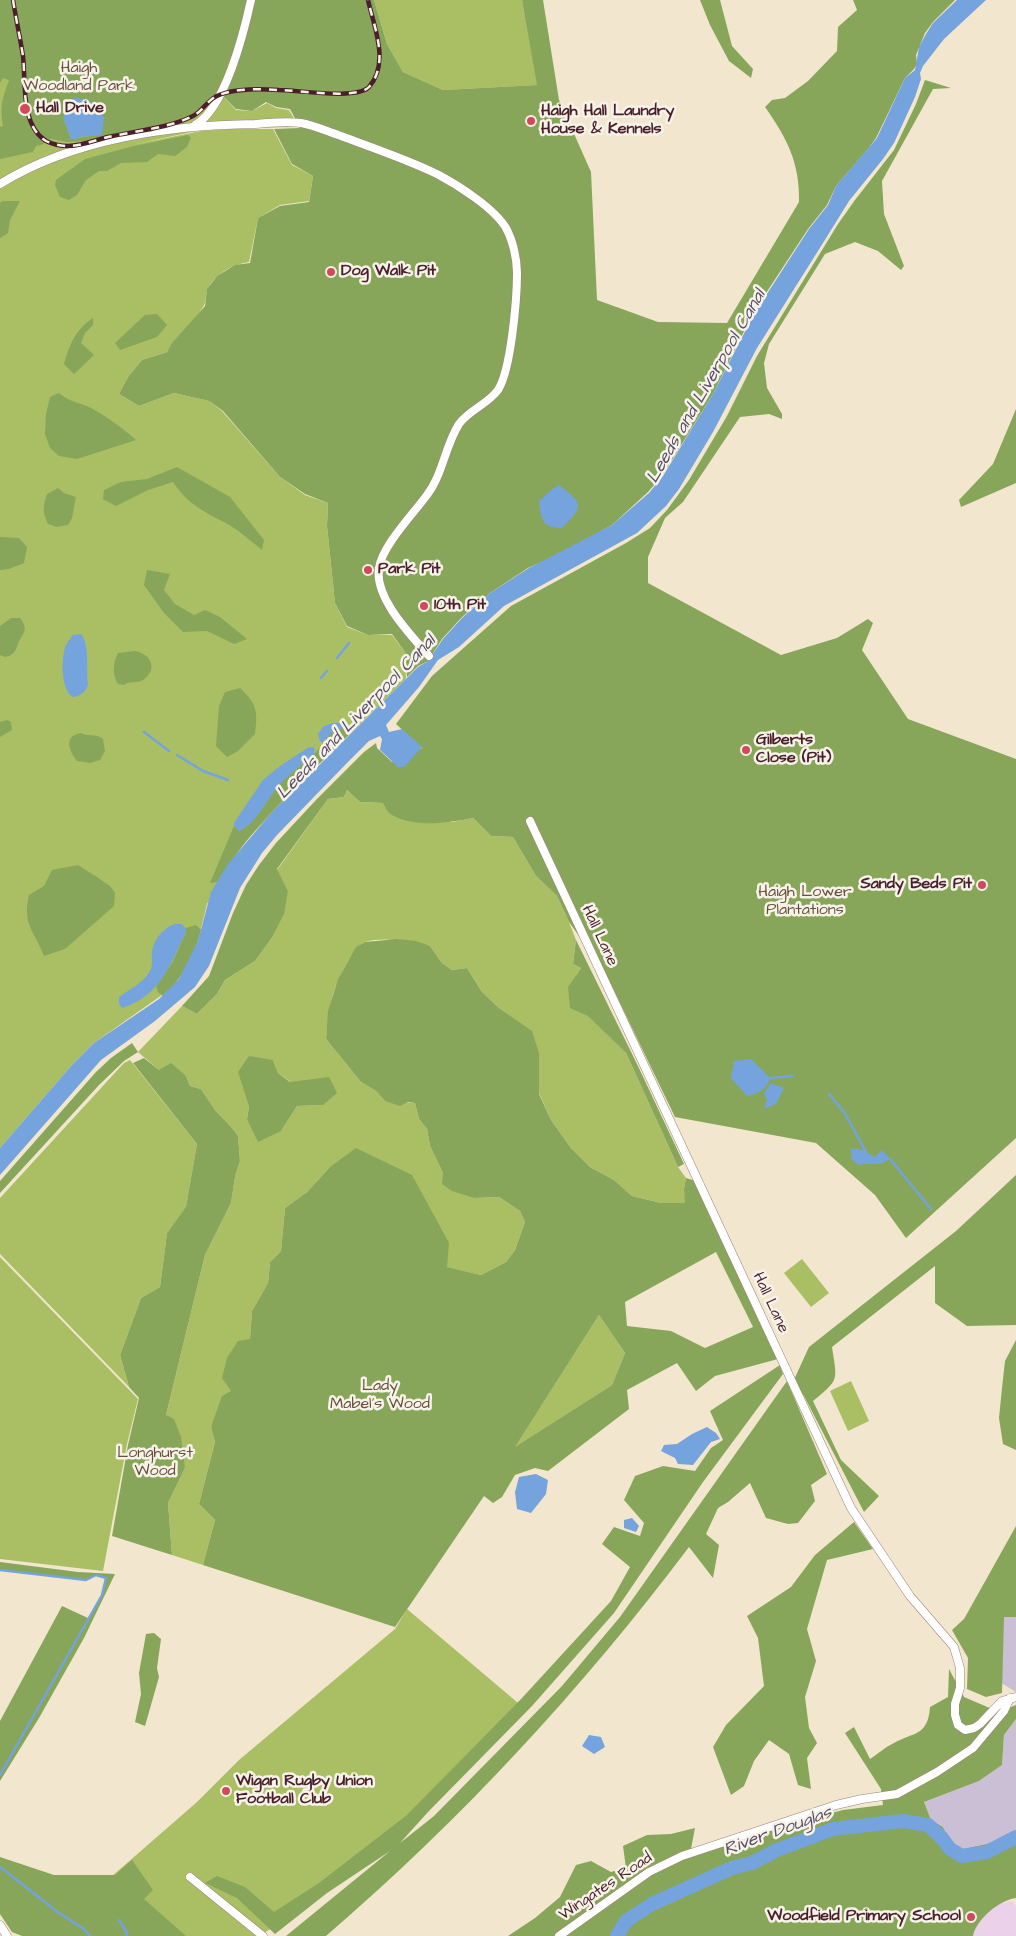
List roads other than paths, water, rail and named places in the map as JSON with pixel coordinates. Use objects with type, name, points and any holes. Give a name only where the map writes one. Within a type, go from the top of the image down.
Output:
[{"type":"street","points":[[193,126],[209,114],[219,95],[242,40],[251,0]]},
{"type":"street","points":[[0,184],[34,165],[64,153],[114,140],[193,126],[302,123],[395,155],[457,184],[483,204],[506,227],[515,254],[517,273],[507,368],[499,388],[491,398],[461,421],[453,435],[430,492],[384,554],[379,568],[379,581],[387,601],[400,621],[429,656]]},
{"type":"street","name":"Hall Lane","points":[[530,821],[850,1508],[910,1596],[954,1647],[960,1668],[960,1688],[955,1704],[955,1715],[958,1725],[965,1730],[974,1728],[1002,1701],[1013,1698]]},
{"type":"street","name":"Wingates Road","points":[[559,1936],[649,1872],[682,1856],[836,1805],[897,1794],[937,1772],[973,1748],[1004,1712],[1013,1698]]},
{"type":"street","points":[[190,1877],[263,1936]]},
{"type":"street","points":[[0,1925],[7,1936]]},
{"type":"water","points":[[957,0],[986,0],[944,39],[923,66],[915,97],[894,143],[849,201],[757,348],[713,432],[679,489],[666,506],[637,533],[504,606],[459,647],[438,660],[419,687],[386,725],[389,732],[402,729],[422,747],[404,767],[398,767],[380,750],[382,739],[380,736],[369,741],[345,765],[262,853],[240,888],[209,966],[195,987],[155,1021],[101,1060],[0,1175],[0,1148],[72,1065],[94,1043],[159,999],[179,979],[198,941],[211,892],[228,864],[273,811],[418,667],[428,661],[443,639],[462,618],[490,593],[529,568],[612,525],[649,493],[663,476],[713,394],[754,314],[809,229],[828,205],[836,186],[877,138],[905,78],[915,70],[919,47],[926,34],[933,23]]},
{"type":"water","points":[[74,97],[96,103],[104,118],[102,135],[79,137],[75,140],[71,139],[63,117]]},
{"type":"water","points":[[559,485],[577,501],[578,505],[574,515],[562,528],[555,528],[544,521],[539,501]]},
{"type":"water","points":[[81,634],[87,651],[88,684],[82,693],[73,697],[64,682],[64,654],[66,645],[73,635]]},
{"type":"water","points":[[333,723],[346,723],[345,728],[332,732],[323,743],[320,741],[318,734],[324,726]]},
{"type":"water","points":[[309,747],[315,748],[314,754],[282,782],[252,822],[239,831],[234,826],[234,823],[263,780]]},
{"type":"water","points":[[175,924],[181,924],[186,928],[186,932],[163,978],[146,996],[122,1008],[119,1004],[119,997],[137,985],[149,973],[152,967],[153,948],[159,935],[166,928]]},
{"type":"water","points":[[751,1059],[770,1078],[762,1090],[747,1096],[731,1078],[734,1061]]},
{"type":"water","points":[[771,1083],[784,1088],[776,1104],[764,1109],[767,1100],[764,1093]]},
{"type":"water","points":[[851,1148],[863,1150],[875,1157],[882,1150],[890,1159],[877,1164],[859,1165],[852,1160]]},
{"type":"water","points":[[707,1427],[716,1433],[720,1439],[711,1442],[693,1465],[678,1464],[675,1458],[661,1451],[664,1445],[677,1444]]},
{"type":"water","points":[[536,1474],[548,1480],[546,1494],[531,1513],[517,1509],[515,1492],[519,1477]]},
{"type":"water","points":[[632,1518],[639,1526],[636,1532],[624,1528],[624,1520]]},
{"type":"water","points":[[589,1735],[601,1737],[605,1747],[594,1754],[582,1746]]},
{"type":"waterway","points":[[337,658],[349,643]]},
{"type":"waterway","points":[[321,678],[327,671]]},
{"type":"waterway","points":[[144,732],[169,751]]},
{"type":"waterway","points":[[177,755],[203,771],[228,780]]},
{"type":"waterway","points":[[770,1078],[793,1076]]},
{"type":"waterway","points":[[829,1094],[844,1112],[866,1152]]},
{"type":"waterway","points":[[890,1159],[931,1209]]},
{"type":"waterway","points":[[0,1570],[86,1580],[96,1575],[106,1578],[102,1595],[0,1775]]},
{"type":"waterway","name":"River Douglas","points":[[617,1936],[626,1921],[652,1904],[732,1868],[752,1863],[777,1850],[833,1829],[903,1821],[928,1825],[942,1838],[950,1849],[962,1856],[987,1852],[1016,1837]]},
{"type":"waterway","points":[[0,1867],[59,1913],[84,1929],[90,1936]]},
{"type":"waterway","points":[[119,1920],[127,1933],[126,1936]]},
{"type":"railway","points":[[13,0],[23,56],[28,114],[38,134],[46,141],[68,146],[173,124],[197,114],[215,97],[233,91],[265,89],[340,94],[362,91],[369,87],[379,67],[379,45],[368,0]]},
{"type":"place","name":"Hall Drive","points":[[25,109]]},
{"type":"place","name":"Haigh Hall Laundry House & Kennels","points":[[531,121]]},
{"type":"place","name":"Dog Walk Pit","points":[[331,272]]},
{"type":"place","name":"Park Pit","points":[[368,570]]},
{"type":"place","name":"10th Pit","points":[[424,606]]},
{"type":"place","name":"Gilberts Close (Pit)","points":[[746,750]]},
{"type":"place","name":"Sandy Beds Pit","points":[[982,885]]},
{"type":"place","name":"Wigan Rugby Union Football Club","points":[[226,1791]]},
{"type":"place","name":"Woodfield Primary School","points":[[971,1917]]},
{"type":"park label","name":"Haigh Woodland Park","points":[[79,78]]},
{"type":"park label","name":"Haigh Lower Plantations","points":[[805,902]]},
{"type":"park label","name":"Lady Mabel's Wood","points":[[380,1396]]},
{"type":"park label","name":"Longhurst Wood","points":[[155,1463]]},
{"type":"water label","name":"Leeds and Liverpool Canal","points":[[707,387]]},
{"type":"water label","name":"Leeds and Liverpool Canal","points":[[357,718]]}]
